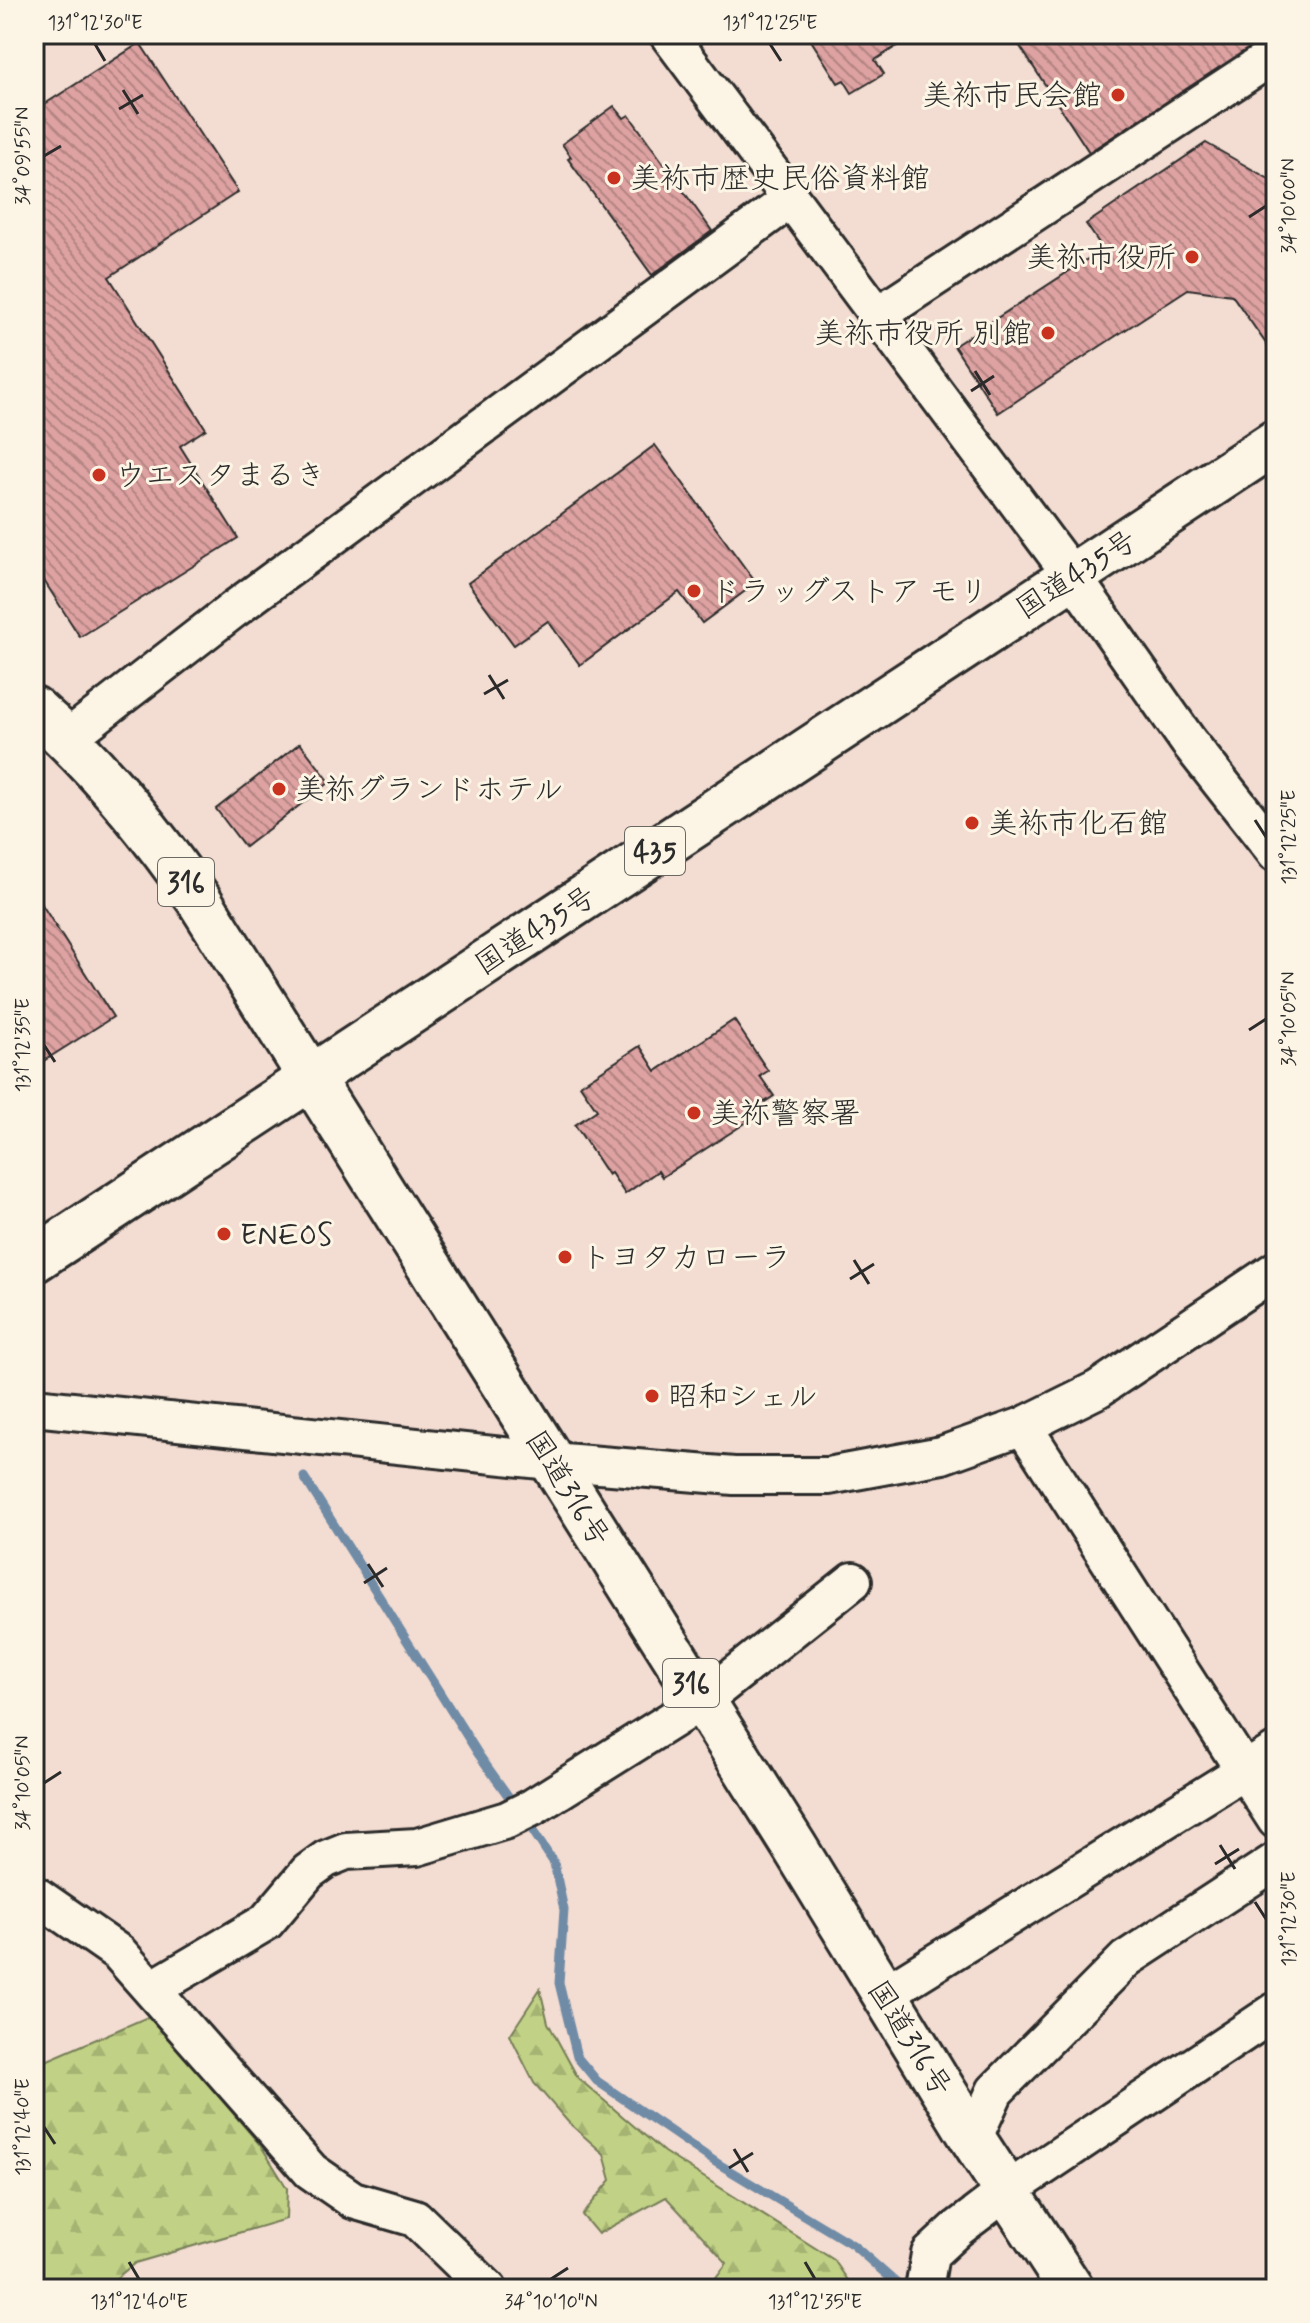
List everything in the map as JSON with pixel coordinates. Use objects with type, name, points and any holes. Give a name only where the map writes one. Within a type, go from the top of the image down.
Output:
[{"type":"highway","name":"国道435号","points":[[34,1260],[1276,442]]},
{"type":"highway","name":"国道316号","points":[[34,709],[159,842],[702,1701],[973,2139],[1071,2289]]},
{"type":"street","points":[[668,34],[1073,577],[1188,741],[1276,853]]},
{"type":"street","points":[[878,315],[1276,54]]},
{"type":"street","points":[[65,740],[246,601],[791,199]]},
{"type":"street","points":[[34,1407],[551,1461],[734,1476],[828,1476],[942,1455],[1023,1426],[1098,1389],[1276,1270]]},
{"type":"street","points":[[1023,1426],[1276,1820]]},
{"type":"street","points":[[152,1989],[266,1922],[308,1872],[326,1859],[346,1851],[417,1847],[507,1820],[702,1701],[853,1581]]},
{"type":"street","points":[[883,1995],[1276,1751]]},
{"type":"street","points":[[973,2139],[995,2091],[1126,1959],[1276,1861]]},
{"type":"street","points":[[34,1894],[119,1953],[311,2171],[353,2200],[415,2218],[488,2289]]},
{"type":"street","points":[[924,2289],[930,2254],[957,2229],[1007,2191],[1276,2011]]},
{"type":"green space","points":[[540,1989],[548,2023],[578,2078],[664,2152],[834,2260],[854,2289],[707,2289],[727,2263],[666,2197],[598,2234],[582,2215],[611,2180],[604,2154],[569,2123],[534,2083],[510,2035]]},
{"type":"green space","points":[[150,2016],[261,2146],[287,2188],[286,2219],[135,2263],[103,2289],[34,2289],[34,2066]]},
{"type":"building","points":[[807,34],[916,34],[875,60],[884,74],[852,93],[844,80],[838,83]]},
{"type":"building","name":"美祢市民会館","points":[[1012,34],[1272,34],[1089,152]]},
{"type":"building","points":[[140,43],[238,192],[109,277],[206,429],[180,446],[238,538],[80,637],[34,565],[34,111]]},
{"type":"building","points":[[614,106],[624,118],[629,115],[712,231],[652,275],[568,159],[571,157],[562,144]]},
{"type":"building","name":"美祢市役所","points":[[1206,143],[1276,183],[1276,358],[1232,295],[1188,289],[998,413],[954,346],[1103,249],[1086,224]]},
{"type":"building","points":[[655,445],[756,583],[702,623],[679,592],[580,665],[548,621],[514,645],[468,583]]},
{"type":"building","points":[[300,743],[330,782],[245,847],[216,809]]},
{"type":"building","points":[[34,892],[113,1017],[34,1067]]},
{"type":"building","points":[[734,1020],[768,1071],[760,1076],[774,1096],[743,1116],[747,1122],[662,1177],[658,1171],[625,1194],[611,1173],[608,1175],[575,1125],[597,1110],[580,1085],[640,1046],[656,1071]]},
{"type":"waterway","points":[[304,1477],[479,1755],[516,1807]]},
{"type":"waterway","points":[[525,1819],[554,1863],[564,1910],[559,1983],[577,2057],[597,2081],[717,2163],[853,2245],[903,2289]]},
{"type":"place","name":"美祢市民会館","points":[[1118,95]]},
{"type":"place","name":"美袮市歴史民俗資料館","points":[[614,178]]},
{"type":"place","name":"美祢市役所","points":[[1192,257]]},
{"type":"place","name":"美祢市役所 別館","points":[[1048,333]]},
{"type":"place","name":"ウエスタまるき","points":[[99,475]]},
{"type":"place","name":"ドラッグストア モリ","points":[[694,591]]},
{"type":"place","name":"美祢グランドホテル","points":[[279,789]]},
{"type":"place","name":"美袮市化石館","points":[[972,823]]},
{"type":"place","name":"美祢警察署","points":[[694,1113]]},
{"type":"place","name":"ENEOS","points":[[224,1234]]},
{"type":"place","name":"トヨタカローラ","points":[[565,1257]]},
{"type":"place","name":"昭和シェル","points":[[652,1396]]}]
